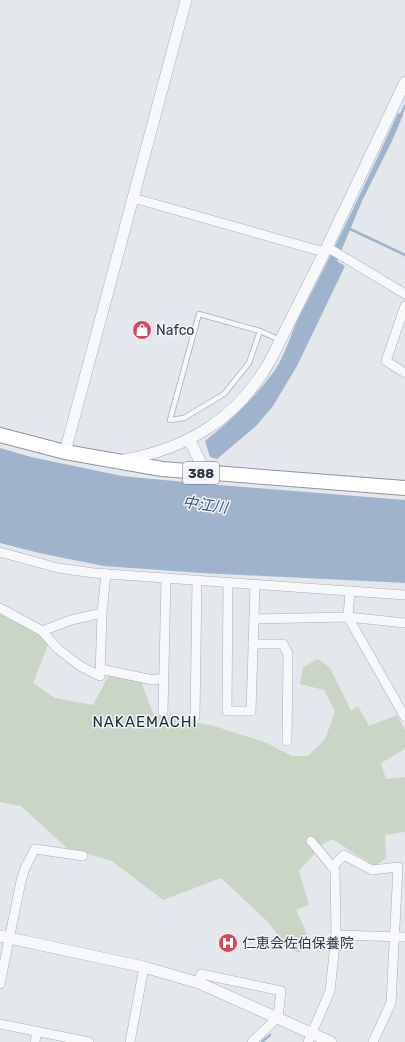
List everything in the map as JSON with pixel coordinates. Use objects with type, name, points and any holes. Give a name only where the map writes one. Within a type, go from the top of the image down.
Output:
[{"type":"highway","name":"388","points":[[0,435],[65,452],[162,469],[206,474],[405,488]]},
{"type":"street","points":[[65,452],[186,0]]},
{"type":"street","points":[[116,462],[151,455],[189,439],[211,427],[228,413],[250,390],[265,370],[328,250],[405,82]]},
{"type":"street","points":[[133,198],[328,250],[341,256],[405,294]]},
{"type":"street","points":[[405,306],[386,361],[405,373]]},
{"type":"street","points":[[189,439],[206,474]]},
{"type":"street","points":[[0,552],[58,568],[106,574],[405,595]]},
{"type":"street","points":[[0,608],[42,631],[58,649],[80,666],[100,676],[102,612],[106,574]]},
{"type":"street","points":[[163,712],[166,578]]},
{"type":"street","points":[[195,717],[197,580]]},
{"type":"street","points":[[228,582],[226,711],[251,711],[255,585]]},
{"type":"street","points":[[350,591],[348,618],[405,717]]},
{"type":"street","points":[[42,631],[71,620],[102,612]]},
{"type":"street","points":[[254,619],[348,618],[405,623]]},
{"type":"street","points":[[253,644],[284,644],[288,654],[287,741]]},
{"type":"street","points":[[100,669],[153,680],[164,678]]},
{"type":"street","points":[[310,1038],[330,991],[336,935],[335,870],[311,841]]},
{"type":"street","points":[[0,984],[5,937],[25,868],[35,849],[82,856]]},
{"type":"street","points":[[332,867],[344,855],[372,870],[398,867],[391,1003],[373,1042]]},
{"type":"street","points":[[336,935],[405,937]]},
{"type":"street","points":[[5,937],[144,967],[199,983],[278,1017],[310,1038],[331,1042]]},
{"type":"street","points":[[130,1042],[144,967]]},
{"type":"street","points":[[199,983],[201,974],[281,991],[278,1017],[252,1042]]},
{"type":"street","points":[[0,1024],[37,1031],[60,1039],[89,1042]]},
{"type":"street","points":[[35,1042],[37,1031]]},
{"type":"lane","points":[[260,331],[249,363],[224,394],[184,418],[170,420],[199,314],[260,331],[280,340]]},
{"type":"green space","points":[[0,612],[50,640],[33,683],[55,698],[93,705],[110,673],[141,679],[154,715],[214,726],[267,743],[292,756],[308,756],[325,739],[335,712],[324,690],[300,684],[303,667],[318,659],[330,668],[351,711],[358,706],[369,726],[397,715],[405,730],[405,749],[381,763],[386,779],[405,777],[405,832],[385,835],[386,858],[375,866],[332,839],[323,844],[299,871],[309,905],[296,910],[309,938],[300,953],[285,947],[270,924],[221,878],[163,900],[112,861],[67,848],[21,806],[0,802]]},
{"type":"water","points":[[398,113],[403,115],[392,141],[362,201],[337,261],[345,266],[297,366],[273,406],[256,426],[217,459],[210,457],[205,441],[243,408],[279,364],[297,322],[375,164]]},
{"type":"water","name":"中江川","points":[[0,448],[31,457],[122,476],[405,500],[405,583],[202,573],[104,566],[39,553],[0,543]]},
{"type":"waterway","points":[[400,117],[405,106]]},
{"type":"waterway","points":[[348,228],[405,255]]},
{"type":"waterway","points":[[262,1042],[270,1035]]},
{"type":"place","name":"Nafco","points":[[142,330]]},
{"type":"place","name":"仁恵会佐伯保養院","points":[[228,943]]},
{"type":"district","name":"NAKAEMACHI","points":[[145,722]]}]
